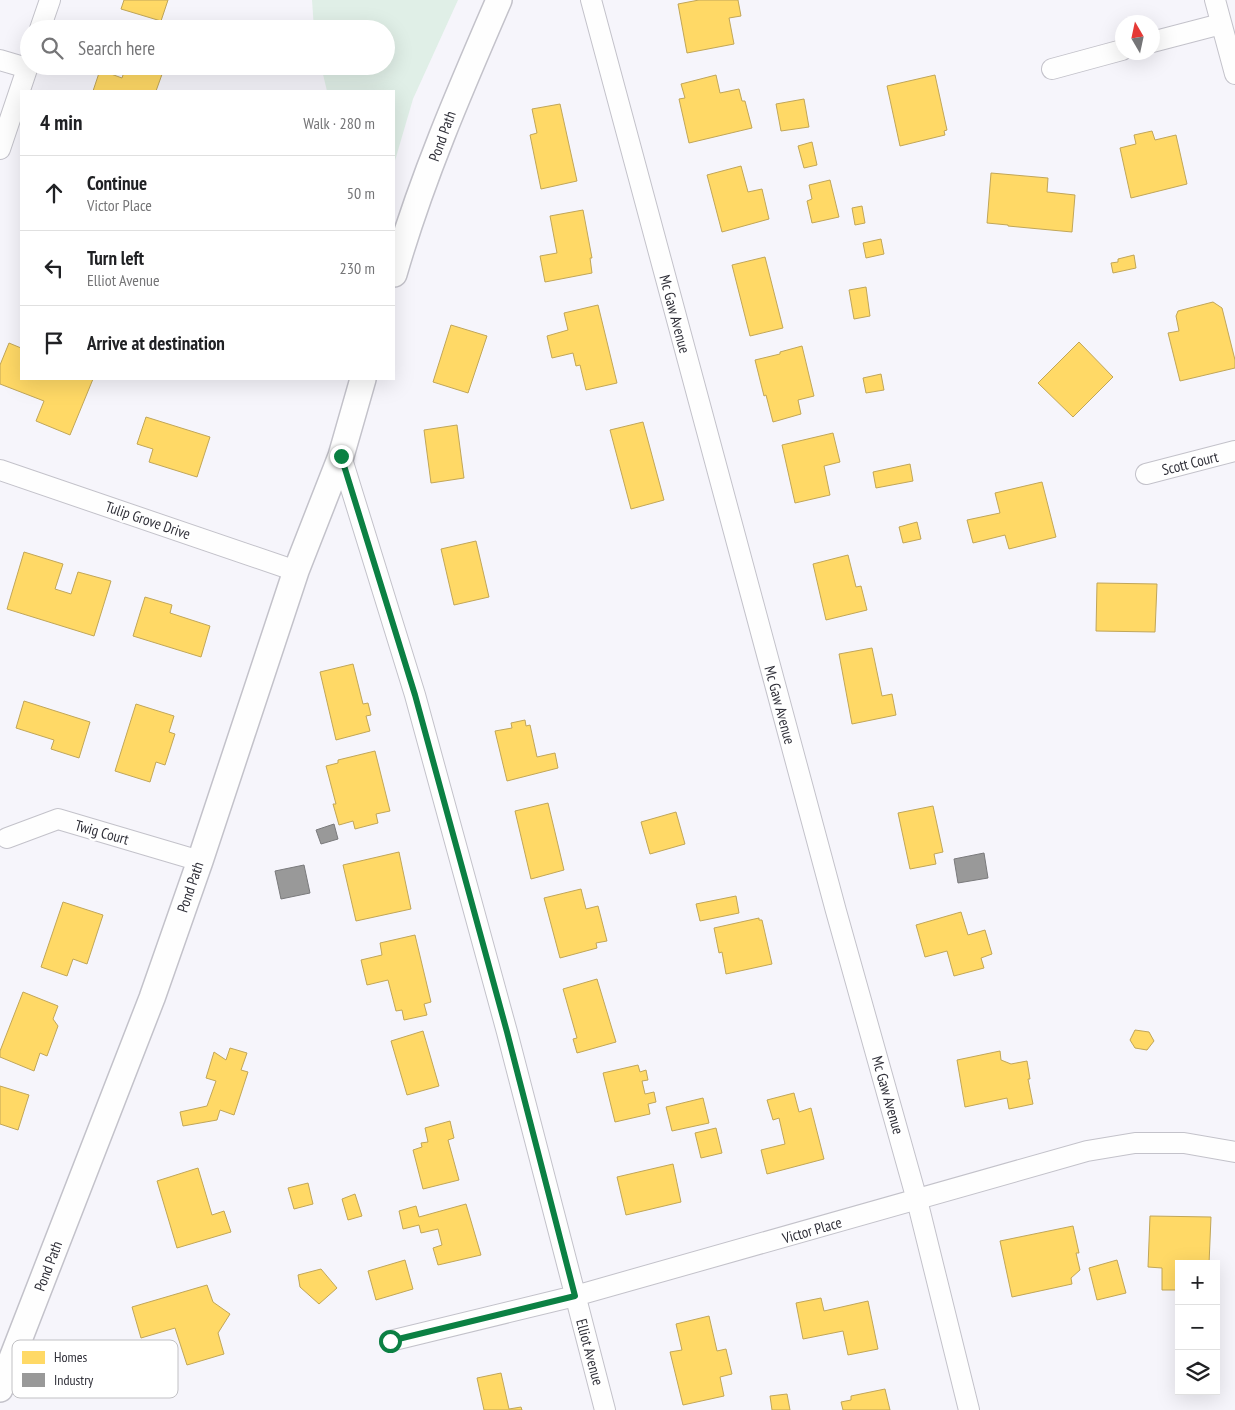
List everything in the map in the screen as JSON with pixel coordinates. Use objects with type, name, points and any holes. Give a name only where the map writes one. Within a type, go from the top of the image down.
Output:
[{"type":"street","points":[[43,20],[50,0]]},
{"type":"street","name":"Pond Path","points":[[395,270],[403,242],[454,103],[499,0]]},
{"type":"street","name":"Mc Gaw Avenue","points":[[591,0],[831,892],[917,1200],[969,1410]]},
{"type":"street","points":[[1215,0],[1235,74]]},
{"type":"street","points":[[1160,40],[1222,24]]},
{"type":"street","points":[[1052,69],[1115,52]]},
{"type":"street","points":[[0,60],[20,64]]},
{"type":"street","points":[[0,149],[25,75]]},
{"type":"street","name":"Pond Path","points":[[19,1340],[152,998],[296,571],[341,456],[363,380]]},
{"type":"street","name":"Scott Court","points":[[1146,474],[1235,451]]},
{"type":"street","name":"Elliot Avenue","points":[[341,456],[415,695],[509,1042],[605,1410]]},
{"type":"street","name":"Tulip Grove Drive","points":[[0,470],[296,571]]},
{"type":"street","name":"Twig Court","points":[[6,838],[58,819],[200,860]]},
{"type":"street","name":"Victor Place","points":[[390,1341],[575,1296],[1087,1151],[1135,1143],[1184,1143],[1235,1152]]},
{"type":"street","name":"Pond Path","points":[[0,1390],[12,1359]]},
{"type":"shaded area","points":[[312,0],[458,0],[413,99],[395,161],[395,90],[327,90],[323,75],[395,75],[395,20],[313,20]]},
{"type":"building: Homes","points":[[124,0],[168,0],[161,20],[121,9]]},
{"type":"building: Homes","points":[[699,0],[738,0],[741,16],[729,18],[734,44],[687,53],[678,4]]},
{"type":"building: Homes","points":[[98,75],[114,75],[122,78],[123,75],[162,75],[156,90],[93,90]]},
{"type":"building: Homes","points":[[716,75],[720,93],[739,89],[742,101],[745,101],[752,128],[689,143],[679,99],[685,98],[681,84]]},
{"type":"building: Homes","points":[[935,75],[947,130],[944,131],[945,135],[900,146],[887,86]]},
{"type":"building: Homes","points":[[804,99],[809,127],[781,131],[776,104]]},
{"type":"building: Homes","points":[[560,104],[577,181],[541,189],[530,135],[537,133],[532,109]]},
{"type":"building: Homes","points":[[1152,131],[1155,140],[1176,135],[1187,184],[1131,198],[1120,148],[1136,144],[1134,135]]},
{"type":"building: Homes","points":[[812,142],[817,165],[804,168],[798,146]]},
{"type":"building: Homes","points":[[741,166],[748,192],[762,189],[769,219],[722,232],[707,175]]},
{"type":"building: Homes","points":[[991,173],[1048,178],[1047,192],[1075,195],[1072,232],[987,223]]},
{"type":"building: Homes","points":[[830,180],[839,217],[812,223],[807,201],[812,199],[809,185]]},
{"type":"building: Homes","points":[[862,206],[865,223],[855,225],[852,208]]},
{"type":"building: Homes","points":[[583,210],[592,258],[590,258],[592,273],[545,282],[540,256],[557,253],[550,216]]},
{"type":"building: Homes","points":[[881,239],[884,254],[866,258],[863,243]]},
{"type":"building: Homes","points":[[1134,255],[1136,268],[1113,273],[1111,263]]},
{"type":"building: Homes","points":[[765,257],[783,328],[750,336],[732,265]]},
{"type":"building: Homes","points":[[866,287],[870,316],[854,319],[849,290]]},
{"type":"building: Homes","points":[[1213,302],[1222,308],[1235,360],[1235,368],[1180,381],[1168,333],[1179,331],[1176,316],[1178,311]]},
{"type":"building: Homes","points":[[598,305],[617,383],[586,390],[580,365],[576,366],[573,353],[552,358],[547,336],[568,330],[564,313]]},
{"type":"building: Homes","points":[[451,325],[487,336],[468,393],[433,382]]},
{"type":"building: Homes","points":[[1079,342],[1113,377],[1073,417],[1038,383]]},
{"type":"building: Homes","points":[[9,343],[20,348],[20,380],[93,380],[70,435],[36,421],[44,401],[0,384],[0,365]]},
{"type":"building: Homes","points":[[802,346],[814,396],[798,400],[801,414],[773,422],[755,360]]},
{"type":"building: Homes","points":[[881,374],[884,390],[866,393],[863,378]]},
{"type":"building: Homes","points":[[146,417],[210,437],[197,477],[149,462],[153,449],[137,444]]},
{"type":"building: Homes","points":[[643,422],[664,500],[631,509],[610,430]]},
{"type":"building: Homes","points":[[457,425],[464,478],[431,483],[424,430]]},
{"type":"building: Homes","points":[[833,433],[840,462],[824,466],[830,495],[795,503],[782,445]]},
{"type":"building: Homes","points":[[910,464],[913,481],[876,488],[873,472]]},
{"type":"building: Homes","points":[[1042,482],[1056,537],[1009,549],[1005,535],[973,543],[967,520],[1000,513],[995,493]]},
{"type":"building: Homes","points":[[917,522],[921,539],[903,543],[899,527]]},
{"type":"building: Homes","points":[[476,541],[489,597],[454,605],[441,549]]},
{"type":"building: Homes","points":[[24,552],[63,564],[55,589],[71,594],[78,572],[111,581],[94,636],[7,609]]},
{"type":"building: Homes","points":[[848,555],[856,587],[861,586],[867,610],[826,620],[813,564]]},
{"type":"building: Homes","points":[[1097,583],[1157,584],[1155,632],[1096,631]]},
{"type":"building: Homes","points":[[145,597],[172,605],[170,613],[210,626],[201,657],[133,636]]},
{"type":"building: Homes","points":[[872,648],[882,696],[892,694],[896,715],[852,724],[839,654]]},
{"type":"building: Homes","points":[[353,664],[363,704],[368,703],[371,715],[366,716],[370,731],[336,740],[320,672]]},
{"type":"building: Homes","points":[[24,701],[90,722],[79,758],[51,749],[54,740],[16,728]]},
{"type":"building: Homes","points":[[136,704],[174,716],[169,732],[175,734],[165,765],[156,762],[150,782],[115,771]]},
{"type":"building: Homes","points":[[525,720],[526,726],[530,725],[537,757],[555,753],[558,768],[507,781],[495,731],[512,728],[511,723]]},
{"type":"building: Homes","points":[[375,751],[390,811],[376,814],[378,823],[355,829],[353,821],[339,825],[333,804],[336,804],[326,766],[338,763],[338,760]]},
{"type":"building: Homes","points":[[548,803],[564,870],[531,879],[515,811]]},
{"type":"building: Homes","points":[[933,806],[943,852],[934,854],[936,864],[910,869],[898,813]]},
{"type":"building: Homes","points":[[676,812],[685,844],[650,854],[641,822]]},
{"type":"building: Homes","points":[[399,852],[411,909],[356,921],[343,865]]},
{"type":"building: Homes","points":[[581,889],[586,909],[598,906],[607,941],[596,943],[597,948],[560,958],[544,898]]},
{"type":"building: Homes","points":[[736,896],[739,913],[700,921],[696,904]]},
{"type":"building: Homes","points":[[63,902],[103,915],[87,964],[73,959],[67,976],[41,967]]},
{"type":"building: Homes","points":[[961,912],[968,935],[985,930],[992,954],[981,958],[984,968],[954,976],[947,951],[925,957],[916,925]]},
{"type":"building: Homes","points":[[759,918],[759,920],[762,920],[772,964],[726,974],[722,952],[719,953],[714,928]]},
{"type":"building: Homes","points":[[415,935],[431,1002],[424,1004],[427,1015],[404,1020],[402,1010],[396,1011],[388,980],[367,985],[361,960],[382,955],[380,943]]},
{"type":"building: Homes","points":[[597,979],[616,1042],[577,1053],[573,1039],[577,1038],[563,989]]},
{"type":"building: Homes","points":[[23,992],[58,1006],[53,1019],[58,1026],[47,1056],[40,1053],[34,1071],[0,1057],[0,1051]]},
{"type":"building: Homes","points":[[1135,1030],[1149,1032],[1154,1041],[1147,1050],[1135,1048],[1130,1040]]},
{"type":"building: Homes","points":[[423,1031],[439,1086],[407,1095],[391,1041]]},
{"type":"building: Homes","points":[[230,1048],[247,1053],[241,1070],[248,1072],[234,1115],[220,1110],[217,1120],[183,1126],[180,1112],[207,1106],[216,1081],[206,1078],[214,1052],[226,1060]]},
{"type":"building: Homes","points":[[1000,1051],[1001,1060],[1011,1064],[1027,1061],[1033,1104],[1009,1109],[1007,1098],[965,1107],[957,1060]]},
{"type":"building: Homes","points":[[638,1065],[640,1072],[646,1070],[648,1080],[642,1081],[645,1094],[654,1092],[656,1102],[648,1104],[650,1114],[615,1122],[603,1073]]},
{"type":"building: Homes","points":[[0,1086],[29,1095],[18,1130],[0,1124]]},
{"type":"building: Homes","points":[[794,1093],[799,1112],[811,1108],[824,1159],[767,1174],[761,1150],[785,1144],[779,1118],[773,1120],[767,1100]]},
{"type":"building: Homes","points":[[703,1098],[709,1123],[672,1131],[666,1107]]},
{"type":"building: Homes","points":[[450,1121],[454,1138],[448,1140],[459,1180],[423,1189],[413,1150],[422,1147],[421,1143],[428,1142],[425,1128]]},
{"type":"building: Homes","points":[[716,1128],[722,1153],[701,1158],[695,1133]]},
{"type":"building: Homes","points":[[673,1164],[681,1202],[626,1215],[617,1177]]},
{"type":"building: Homes","points":[[198,1168],[212,1215],[224,1211],[231,1232],[177,1248],[157,1181]]},
{"type":"building: Homes","points":[[308,1183],[313,1204],[294,1209],[288,1188]]},
{"type":"building: Homes","points":[[355,1194],[362,1216],[348,1220],[342,1199]]},
{"type":"building: Homes","points":[[466,1204],[481,1255],[438,1265],[433,1248],[442,1245],[438,1229],[421,1233],[419,1225],[403,1229],[399,1211],[416,1206],[419,1217]]},
{"type":"building: Homes","points":[[1150,1216],[1211,1217],[1209,1260],[1175,1260],[1175,1290],[1162,1290],[1162,1268],[1148,1267]]},
{"type":"building: Homes","points":[[1073,1226],[1079,1253],[1076,1253],[1080,1270],[1071,1278],[1072,1284],[1012,1297],[1000,1241]]},
{"type":"building: Homes","points":[[405,1260],[413,1289],[376,1300],[368,1271]]},
{"type":"building: Homes","points":[[1117,1260],[1126,1293],[1097,1300],[1089,1268]]},
{"type":"building: Homes","points":[[321,1269],[337,1288],[319,1304],[300,1287],[298,1275]]},
{"type":"building: Homes","points":[[207,1285],[213,1302],[230,1314],[218,1333],[224,1354],[187,1365],[175,1328],[141,1338],[132,1307]]},
{"type":"building: Homes","points":[[821,1298],[824,1311],[868,1301],[878,1349],[848,1355],[843,1331],[803,1339],[796,1303]]},
{"type":"building: Homes","points":[[709,1316],[717,1351],[726,1349],[732,1374],[720,1377],[724,1396],[683,1405],[670,1352],[682,1350],[676,1324]]},
{"type":"building: Homes","points":[[501,1373],[509,1409],[521,1407],[522,1410],[484,1410],[477,1378]]},
{"type":"building: Homes","points":[[885,1389],[890,1410],[843,1410],[841,1402],[851,1400],[851,1396]]},
{"type":"building: Homes","points":[[787,1394],[790,1410],[772,1410],[770,1396]]},
{"type":"building: Industry","points":[[334,824],[338,839],[321,844],[316,830]]},
{"type":"building: Industry","points":[[984,853],[988,878],[958,883],[954,859]]},
{"type":"building: Industry","points":[[304,865],[310,893],[281,899],[275,871]]},
{"type":"route","points":[[341,456],[415,695],[507,1032],[575,1296],[390,1341]]}]
